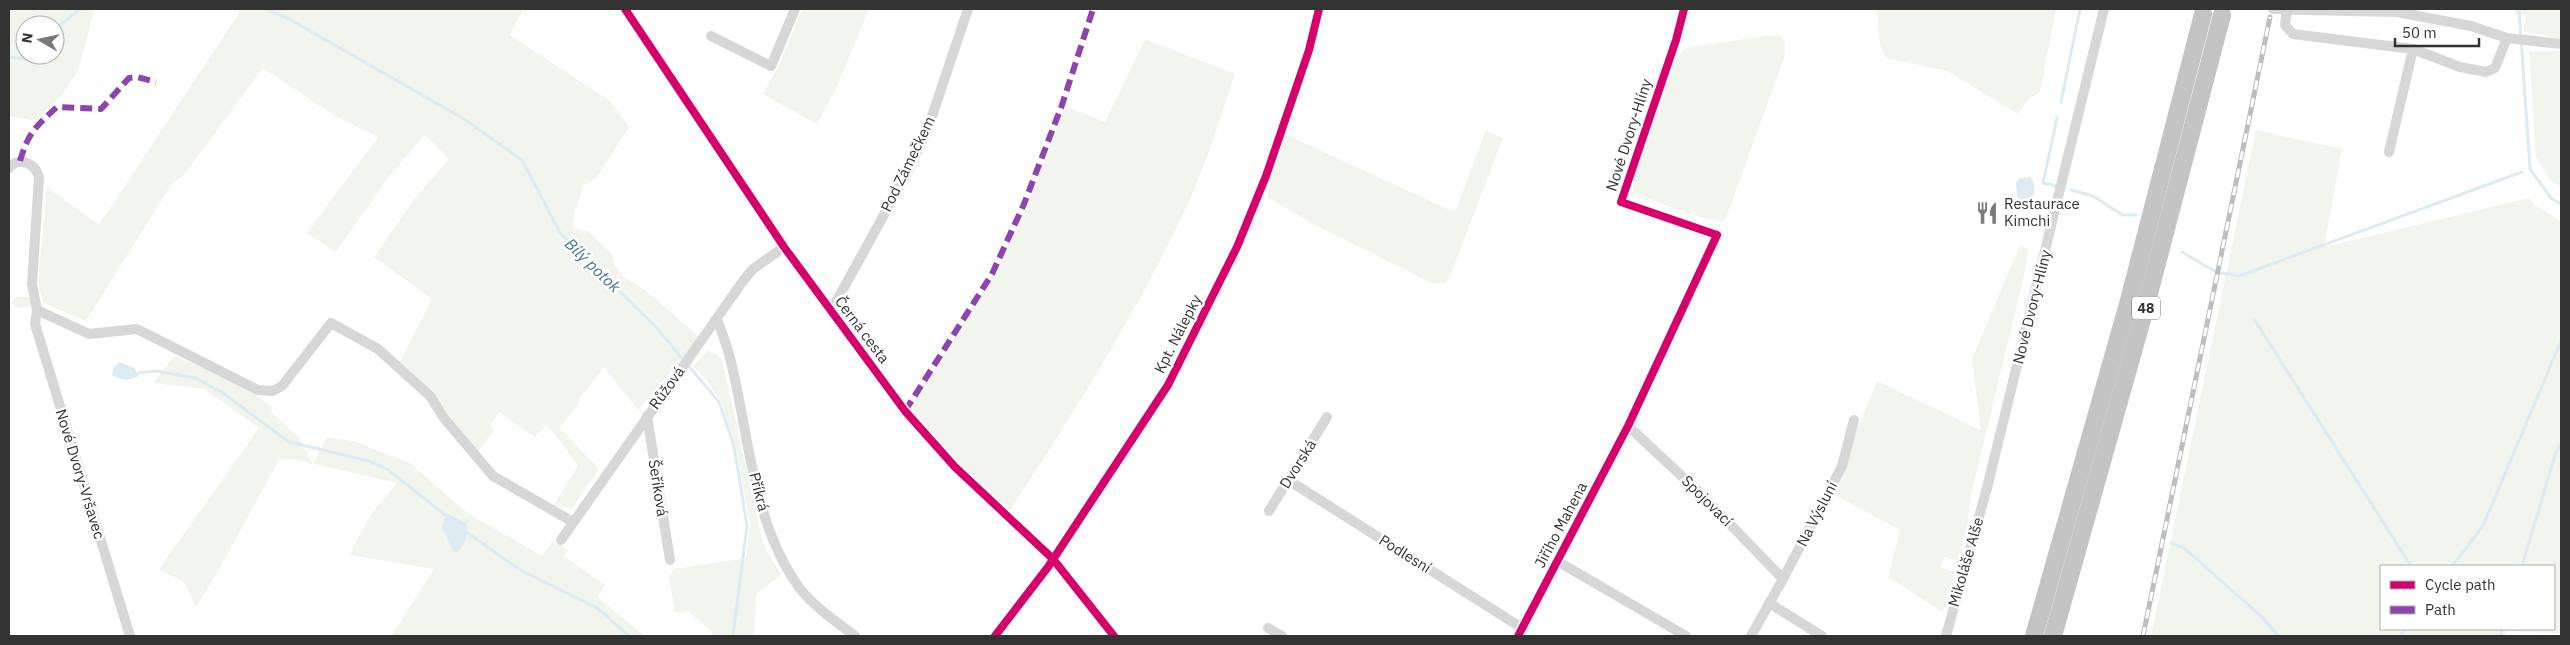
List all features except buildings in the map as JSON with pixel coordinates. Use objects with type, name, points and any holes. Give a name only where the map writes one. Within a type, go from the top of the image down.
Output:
[{"type":"highway","name":"48","points":[[2034,636],[2128,304],[2203,14]]},
{"type":"highway","name":"48","points":[[2053,636],[2146,309],[2222,15]]},
{"type":"highway","name":"48","points":[[2058,636],[2064,599]]},
{"type":"street","name":"Černá cesta","points":[[625,9],[784,247],[906,411],[955,467],[1053,559],[1114,636]]},
{"type":"street","points":[[711,36],[770,66],[795,9]]},
{"type":"street","name":"Pod Zámečkem","points":[[830,311],[907,173],[927,131],[968,9]]},
{"type":"street","name":"Kpt. Nálepky","points":[[995,636],[1053,559],[1168,385],[1237,248],[1266,176],[1309,50],[1320,9]]},
{"type":"street","name":"Nové Dvory-Hlíny","points":[[1628,426],[1717,236],[1621,202],[1676,40],[1684,9]]},
{"type":"street","name":"Nové Dvory-Hlíny","points":[[1987,488],[2104,9]]},
{"type":"street","points":[[2273,9],[2397,12],[2471,26],[2510,38],[2561,44]]},
{"type":"street","points":[[2287,9],[2284,25],[2293,34],[2413,49],[2460,68],[2486,72],[2495,68],[2510,38]]},
{"type":"street","points":[[2389,152],[2413,49]]},
{"type":"street","name":"Nové Dvory-Vršavec","points":[[9,168],[12,164],[20,161],[34,167],[39,177],[32,284],[37,310],[35,324],[130,636]]},
{"type":"street","name":"Růžová","points":[[561,540],[647,416],[753,269],[784,247]]},
{"type":"street","points":[[37,310],[89,334],[137,329],[258,390],[272,391],[282,386],[331,323],[378,349],[431,397],[444,417],[493,476],[573,522]]},
{"type":"street","name":"Příkrá","points":[[717,319],[731,362],[762,508],[772,541],[794,581],[810,600],[855,636]]},
{"type":"street","name":"Šeříková","points":[[647,416],[670,560]]},
{"type":"street","name":"Dvorská","points":[[1269,511],[1327,417]]},
{"type":"street","name":"Na Výsluní","points":[[1751,636],[1842,466],[1854,420]]},
{"type":"street","name":"Jiřího Mahena","points":[[1520,632],[1628,426]]},
{"type":"street","name":"Spojovací","points":[[1628,426],[1701,494],[1783,579]]},
{"type":"street","name":"Podlesní","points":[[1288,480],[1520,632]]},
{"type":"street","name":"Mikoláše Alše","points":[[1946,636],[1987,488]]},
{"type":"street","name":"Jiřího Mahena","points":[[1557,561],[1686,636]]},
{"type":"street","points":[[1769,603],[1822,636]]},
{"type":"street","points":[[1268,628],[1282,636]]},
{"type":"shaded area","points":[[9,9],[94,9],[79,69],[65,91],[36,121],[9,116]]},
{"type":"shaded area","points":[[239,9],[523,9],[510,35],[610,101],[629,127],[596,178],[583,186],[573,226],[578,230],[588,231],[612,254],[615,266],[624,277],[644,289],[698,336],[688,352],[638,410],[604,367],[579,399],[580,401],[560,428],[599,469],[572,508],[553,506],[578,466],[547,424],[535,437],[499,412],[490,426],[494,430],[477,453],[398,365],[432,299],[374,257],[415,198],[449,159],[425,135],[387,179],[336,252],[307,233],[378,137],[337,117],[263,68],[183,176],[173,182],[86,321],[43,303],[38,282],[47,187],[99,225],[237,16]]},
{"type":"shaded area","points":[[802,9],[869,9],[837,87],[817,124],[763,94],[779,66]]},
{"type":"shaded area","points":[[1877,9],[2056,9],[2040,92],[2029,99],[2018,114],[1947,71],[1885,58],[1880,45]]},
{"type":"shaded area","points":[[2514,9],[2561,9],[2561,39],[2523,31],[2526,15],[2514,16]]},
{"type":"shaded area","points":[[1766,36],[1781,36],[1785,43],[1784,58],[1725,221],[1708,219],[1679,210],[1633,191],[1633,182],[1676,59],[1683,50],[1690,47]]},
{"type":"shaded area","points":[[1145,39],[1235,74],[1199,177],[1166,249],[1102,364],[1009,512],[961,466],[910,408],[994,275],[1027,206],[1065,106],[1105,122]]},
{"type":"shaded area","points":[[2529,51],[2561,51],[2561,187],[2550,180],[2536,157]]},
{"type":"shaded area","points":[[1486,130],[1503,138],[1451,274],[1445,284],[1432,283],[1315,225],[1267,197],[1272,169],[1284,137],[1287,135],[1452,211],[1456,209]]},
{"type":"shaded area","points":[[2256,130],[2342,149],[2324,247],[2529,198],[2537,207],[2561,221],[2561,633],[2507,631],[2505,636],[2151,636]]},
{"type":"shaded area","points":[[2030,177],[2034,185],[2034,193],[2030,199],[2022,202],[2017,197],[2016,182],[2020,178]]},
{"type":"shaded area","points":[[2020,245],[2028,249],[2024,276],[1971,495],[1967,528],[1959,561],[1944,557],[1941,568],[1956,572],[1949,604],[1942,612],[1888,577],[1900,530],[1831,493],[1877,381],[1981,430],[1972,359]]},
{"type":"shaded area","points":[[16,297],[29,297],[32,305],[20,308],[11,303]]},
{"type":"shaded area","points":[[707,351],[715,353],[722,360],[762,538],[781,575],[756,594],[754,636],[711,636],[713,633],[688,611],[675,613],[669,576],[674,569],[746,558],[750,524],[736,447],[721,401],[704,377],[693,367]]},
{"type":"shaded area","points":[[174,356],[226,378],[261,399],[272,408],[271,412],[299,438],[313,464],[292,459],[279,460],[221,566],[196,607],[184,582],[159,569],[259,428],[204,389],[153,383]]},
{"type":"shaded area","points":[[119,362],[135,368],[138,377],[126,380],[112,376],[113,369]]},
{"type":"shaded area","points":[[327,437],[353,441],[410,463],[466,512],[542,556],[553,540],[568,550],[564,556],[605,585],[597,597],[645,636],[391,636],[434,569],[349,555],[371,514],[397,483],[313,464]]},
{"type":"shaded area","points":[[448,514],[466,523],[466,539],[457,552],[453,551],[442,527],[445,516]]},
{"type":"waterway","name":"Bílý potok","points":[[65,21],[80,9]]},
{"type":"waterway","name":"Bílý potok","points":[[266,9],[289,19],[464,119],[522,160],[560,233],[654,325],[719,402],[734,446],[747,526],[733,636]]},
{"type":"waterway","points":[[2061,102],[2080,9]]},
{"type":"waterway","points":[[2519,9],[2530,169],[2551,198],[2561,204]]},
{"type":"waterway","name":"Bílý potok","points":[[9,57],[15,58]]},
{"type":"waterway","points":[[2057,118],[2043,183],[2057,186]]},
{"type":"waterway","points":[[2182,252],[2216,272],[2239,276],[2522,172]]},
{"type":"waterway","points":[[2071,190],[2093,196],[2122,215],[2136,215]]},
{"type":"waterway","points":[[2254,319],[2410,565]]},
{"type":"waterway","points":[[2453,565],[2483,526],[2561,341]]},
{"type":"waterway","points":[[138,373],[156,371],[196,378],[223,393],[289,442],[369,461],[387,469],[449,518]]},
{"type":"waterway","points":[[2522,565],[2556,452],[2561,443]]},
{"type":"waterway","points":[[465,531],[520,570],[597,608],[629,636]]},
{"type":"waterway","points":[[2171,543],[2184,548],[2262,617],[2278,636]]},
{"type":"waterway","points":[[2400,636],[2404,630]]},
{"type":"waterway","points":[[2500,636],[2502,630]]},
{"type":"railway","points":[[2143,636],[2270,17]]},
{"type":"marked path","points":[[905,411],[992,274],[1024,204],[1062,105],[1093,9]]},
{"type":"marked path","points":[[20,161],[26,143],[34,131],[57,107],[101,109],[129,78],[137,77],[156,82]]},
{"type":"cycle path","points":[[625,9],[784,247],[905,411],[955,467],[1053,559],[1114,636]]},
{"type":"cycle path","points":[[995,636],[1048,567],[1168,385],[1237,247],[1266,176],[1309,50],[1319,9]]},
{"type":"cycle path","points":[[1518,636],[1628,426],[1717,235],[1621,202],[1676,40],[1684,9]]},
{"type":"place","name":"Restaurace Kimchi","points":[[1987,213]]}]
